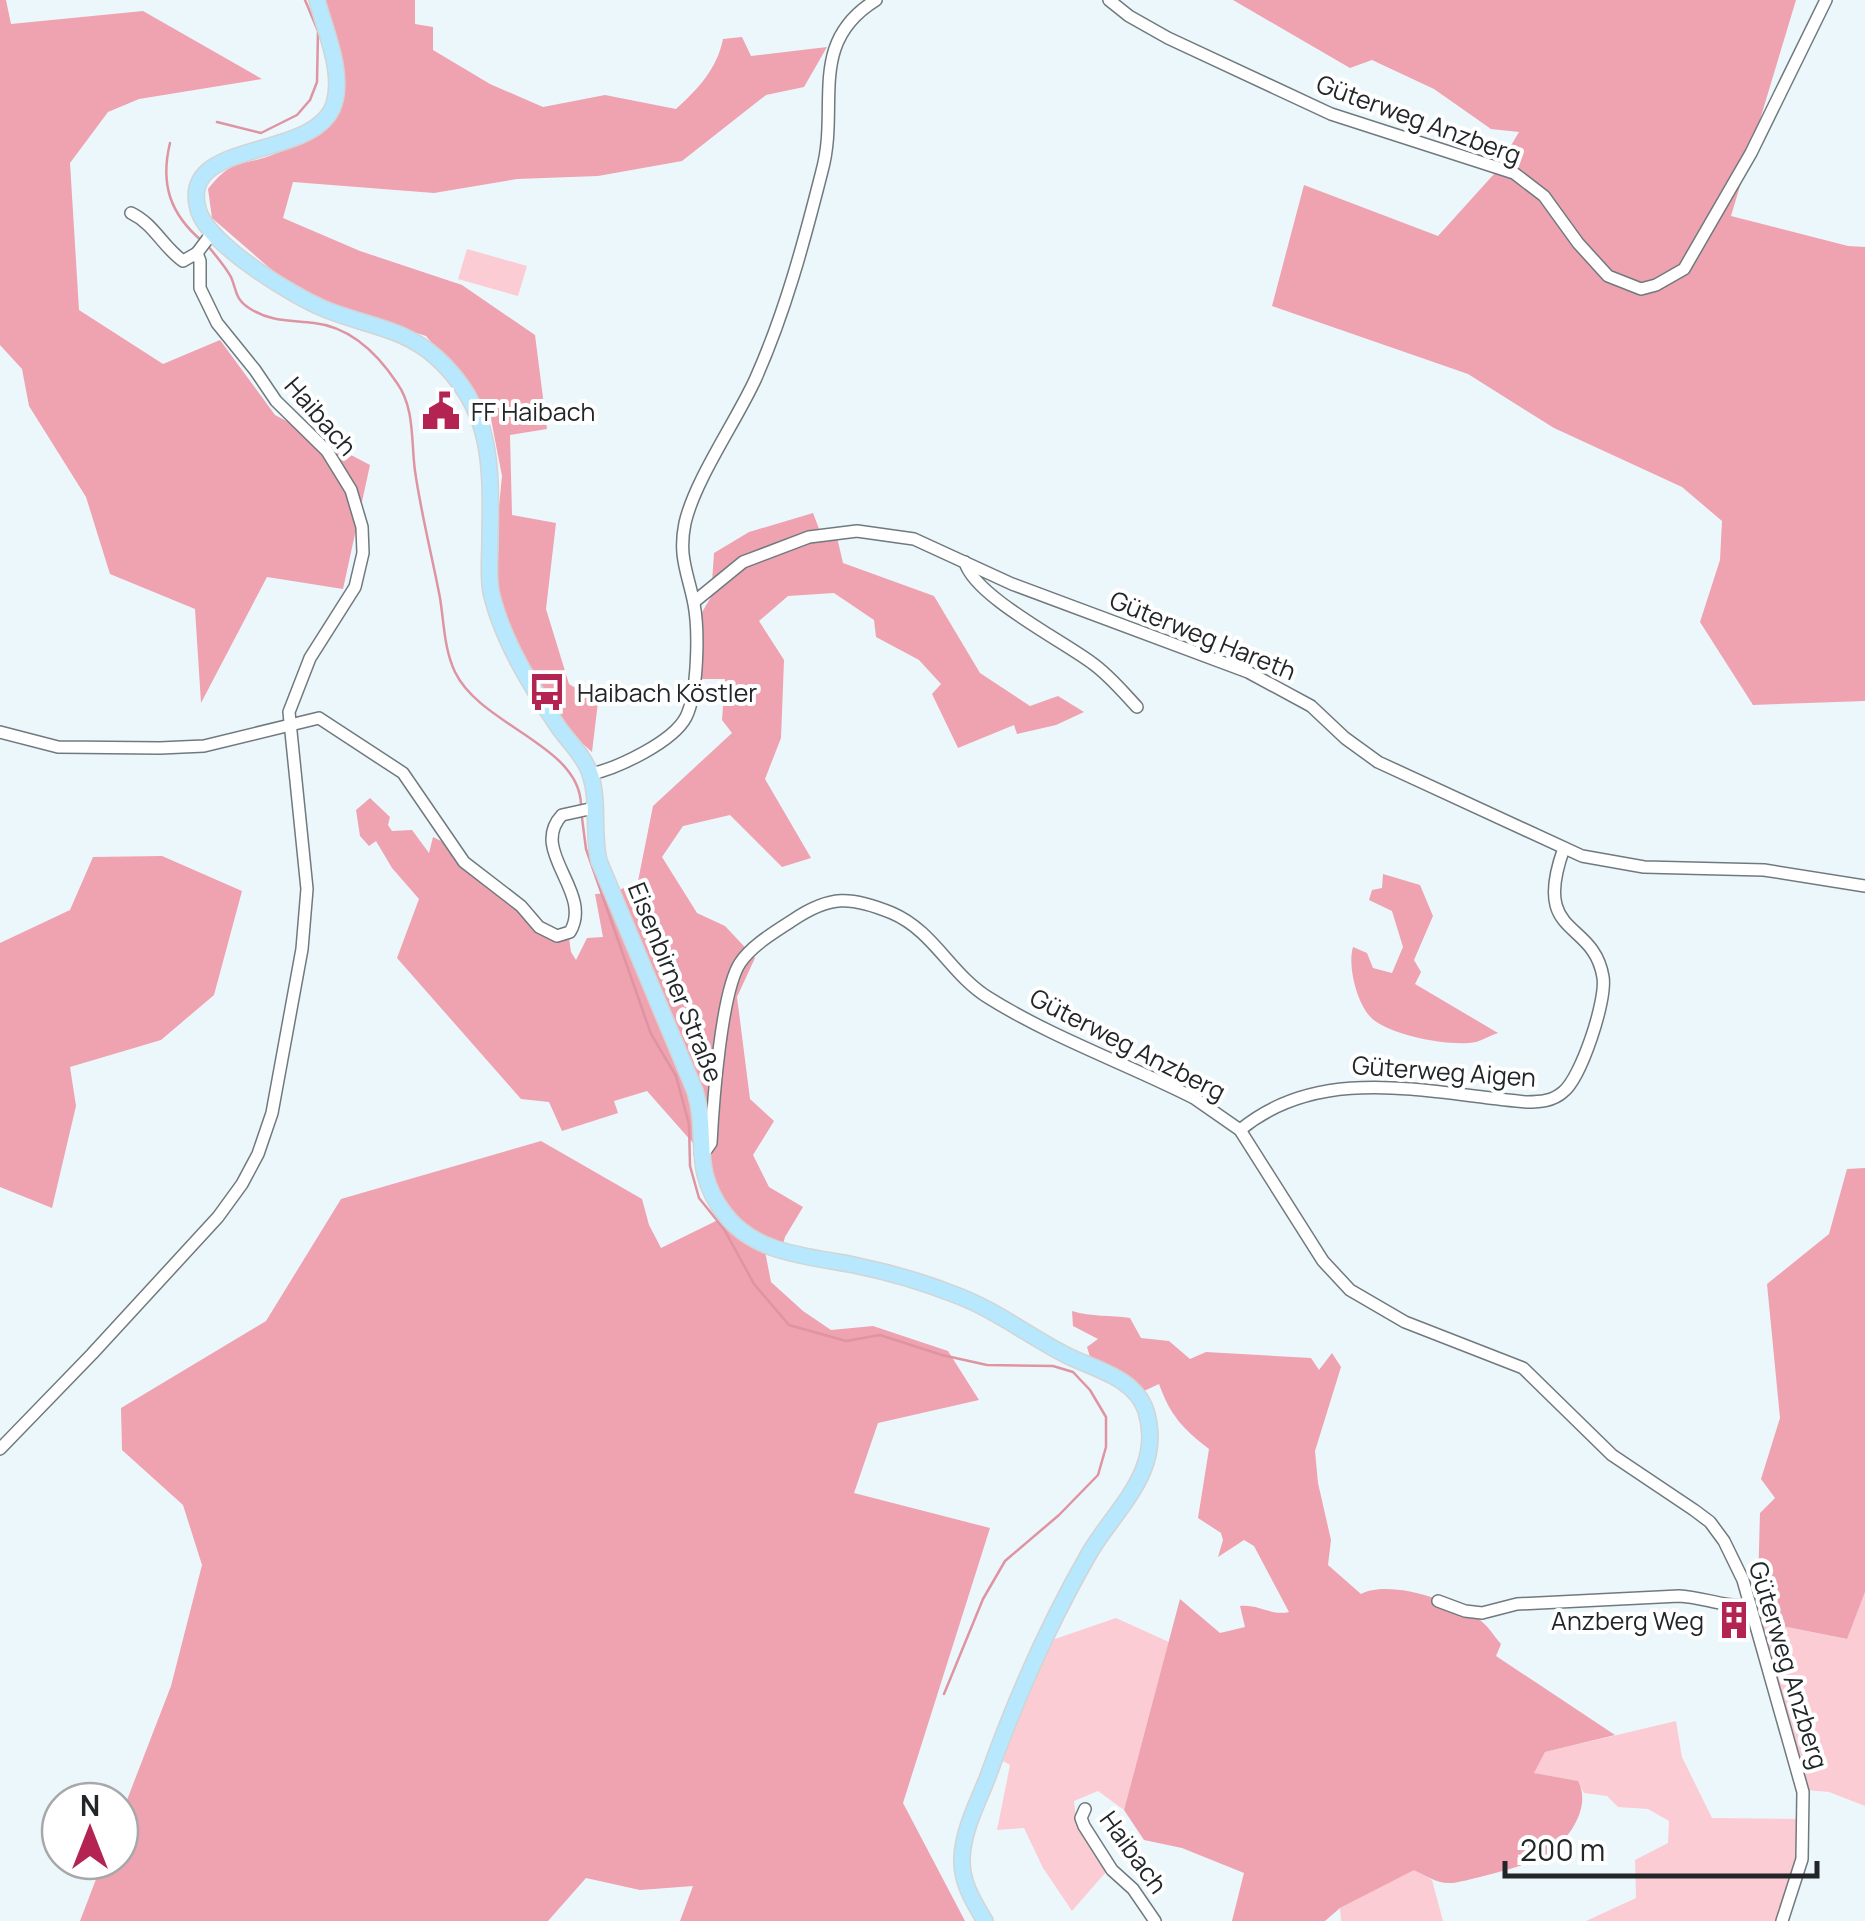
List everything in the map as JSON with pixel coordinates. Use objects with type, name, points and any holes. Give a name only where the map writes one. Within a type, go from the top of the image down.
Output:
[{"type":"main road","points":[[203,244],[203,223],[196,203],[199,184],[208,169],[225,159],[290,141],[321,122],[334,104],[336,74],[316,0]]},
{"type":"main road","name":"Eisenbirner Straße","points":[[203,244],[308,302],[412,338],[440,361],[462,388],[478,417],[489,450],[492,597],[528,679],[591,774],[586,809],[599,861],[695,1091],[707,1184],[726,1216],[764,1245],[882,1272],[973,1302],[1048,1346],[1116,1378],[1135,1392],[1145,1410],[1150,1438],[1145,1470],[1091,1550],[1026,1674],[968,1828],[963,1874],[985,1921]]},
{"type":"street","points":[[850,0],[862,10]]},
{"type":"street","points":[[591,774],[626,764],[684,721],[695,678],[694,602],[683,560],[686,519],[696,492],[752,386],[785,304],[824,166],[830,61],[841,34],[876,0]]},
{"type":"street","name":"Güterweg Anzberg","points":[[1109,0],[1168,38],[1331,114],[1514,173],[1544,196],[1608,276],[1640,289],[1684,269],[1742,170],[1826,0]]},
{"type":"street","points":[[131,213],[148,222],[184,261],[203,244]]},
{"type":"street","name":"Haibach","points":[[203,244],[200,288],[217,324],[276,401],[327,450],[360,514],[364,539],[359,576],[304,672],[289,712],[289,727]]},
{"type":"street","name":"Güterweg Hareth","points":[[694,602],[744,562],[773,549],[826,533],[895,535],[933,546],[1050,600],[1248,672],[1311,706],[1378,762],[1564,848],[1620,864],[1764,870],[1865,886]]},
{"type":"street","points":[[965,562],[970,574],[987,590],[1101,670],[1137,707]]},
{"type":"street","points":[[0,732],[58,748],[160,748],[204,746],[319,718],[391,764],[413,784],[464,862],[520,906],[546,933],[556,936],[570,932],[576,911],[552,848],[552,830],[558,818],[586,809]]},
{"type":"street","points":[[0,1449],[218,1217],[258,1154],[281,1073],[307,907],[289,727]]},
{"type":"street","name":"Güterweg Aigen","points":[[1240,1130],[1292,1099],[1338,1087],[1527,1102],[1551,1100],[1564,1092],[1582,1060],[1601,1004],[1604,982],[1594,954],[1556,908],[1554,879],[1564,848]]},
{"type":"street","name":"Güterweg Anzberg","points":[[700,1152],[710,1143],[726,1010],[741,962],[805,912],[818,904],[839,900],[856,902],[907,921],[925,934],[983,995],[1194,1098],[1240,1130],[1323,1261],[1350,1290],[1405,1322],[1523,1368],[1612,1455],[1710,1522],[1734,1558],[1803,1792],[1802,1859],[1782,1921]]},
{"type":"street","points":[[1438,1601],[1482,1613],[1525,1603],[1678,1596],[1750,1606]]},
{"type":"street","name":"Haibach","points":[[1085,1809],[1081,1818],[1084,1826],[1112,1870],[1132,1889],[1155,1921]]},
{"type":"shaded area","points":[[0,0],[6,0],[11,24],[143,11],[262,79],[139,99],[108,112],[70,163],[79,310],[163,364],[220,340],[275,415],[370,465],[343,589],[267,577],[201,703],[195,609],[110,574],[86,497],[29,406],[22,369],[0,345]]},
{"type":"shaded area","points":[[321,0],[415,0],[415,24],[433,27],[433,50],[490,84],[543,107],[605,95],[676,109],[706,78],[723,39],[742,37],[751,56],[827,47],[804,87],[766,95],[682,161],[598,176],[517,179],[434,193],[293,182],[283,218],[360,251],[462,285],[535,335],[547,429],[510,435],[512,515],[556,523],[546,609],[569,684],[598,702],[592,752],[566,729],[537,686],[496,595],[494,558],[502,476],[491,419],[470,387],[426,336],[317,301],[272,270],[212,218],[208,189],[225,171],[294,145],[337,112]]},
{"type":"shaded area","points":[[1233,0],[1796,0],[1731,216],[1865,247],[1865,701],[1753,705],[1700,622],[1720,560],[1722,521],[1682,487],[1554,428],[1468,374],[1272,306],[1304,185],[1438,236],[1494,174],[1519,132],[1491,129],[1434,89],[1372,60],[1350,68]]},
{"type":"shaded area","points":[[467,249],[527,266],[518,296],[458,279]]},
{"type":"shaded area","points":[[813,513],[821,534],[836,533],[843,563],[934,596],[980,673],[1030,706],[1058,696],[1084,712],[1056,725],[1017,734],[1014,725],[958,748],[932,694],[941,684],[919,660],[876,637],[874,620],[834,593],[788,596],[759,621],[784,660],[781,738],[765,779],[811,858],[782,867],[730,815],[683,826],[662,857],[697,913],[725,926],[755,958],[737,997],[750,1099],[774,1121],[753,1155],[769,1187],[803,1207],[781,1251],[764,1246],[771,1282],[831,1330],[873,1326],[948,1351],[979,1400],[878,1423],[854,1493],[990,1528],[903,1803],[965,1921],[680,1921],[693,1886],[640,1890],[586,1878],[548,1921],[80,1921],[95,1881],[140,1881],[140,1781],[134,1781],[171,1686],[202,1565],[183,1505],[122,1450],[121,1408],[266,1321],[341,1199],[541,1141],[642,1199],[661,1248],[726,1216],[700,1151],[647,1091],[614,1101],[618,1113],[562,1131],[549,1102],[521,1099],[397,958],[419,899],[392,868],[376,841],[369,846],[360,836],[356,810],[370,798],[390,817],[388,825],[392,831],[412,830],[429,853],[433,837],[449,845],[553,934],[568,931],[576,960],[587,938],[603,937],[595,894],[613,893],[638,881],[653,806],[732,733],[722,720],[725,679],[695,679],[698,619],[711,597],[714,553],[749,532]]},
{"type":"shaded area","points":[[162,856],[242,891],[214,995],[161,1040],[70,1067],[76,1106],[52,1208],[0,1187],[0,943],[70,910],[93,857]]},
{"type":"shaded area","points":[[1383,874],[1420,885],[1433,916],[1414,960],[1421,972],[1415,984],[1498,1033],[1476,1042],[1438,1042],[1396,1031],[1369,1015],[1355,987],[1353,947],[1367,953],[1373,968],[1392,973],[1403,947],[1392,911],[1369,900],[1372,890],[1382,888]]},
{"type":"shaded area","points":[[1865,1168],[1865,1592],[1847,1639],[1757,1621],[1760,1513],[1775,1498],[1761,1479],[1780,1418],[1767,1284],[1829,1234],[1847,1169]]},
{"type":"shaded area","points":[[1072,1311],[1130,1318],[1141,1338],[1169,1341],[1190,1359],[1206,1352],[1311,1358],[1319,1370],[1332,1353],[1341,1367],[1315,1451],[1331,1540],[1328,1565],[1361,1594],[1388,1589],[1422,1594],[1469,1613],[1483,1622],[1501,1644],[1496,1656],[1615,1735],[1545,1752],[1534,1773],[1578,1781],[1582,1791],[1580,1811],[1571,1831],[1549,1855],[1451,1883],[1436,1881],[1414,1870],[1340,1908],[1325,1921],[1232,1921],[1244,1873],[1182,1848],[1144,1840],[1124,1810],[1180,1599],[1220,1633],[1245,1627],[1240,1606],[1289,1612],[1254,1546],[1244,1540],[1218,1557],[1221,1533],[1198,1518],[1209,1449],[1178,1421],[1159,1384],[1144,1391],[1091,1360],[1087,1347],[1098,1339],[1073,1326]]},
{"type":"shaded area","points":[[1865,1592],[1865,1806],[1829,1792],[1806,1790],[1757,1621],[1846,1639]]},
{"type":"shaded area","points":[[1116,1618],[1169,1642],[1124,1810],[1098,1791],[1074,1801],[1077,1826],[1106,1872],[1072,1911],[1043,1868],[1024,1828],[997,1830],[1010,1765],[1001,1760],[1035,1672],[1052,1640]]},
{"type":"shaded area","points":[[1676,1721],[1682,1757],[1712,1818],[1800,1819],[1798,1859],[1778,1921],[1586,1921],[1636,1898],[1635,1860],[1668,1843],[1669,1821],[1648,1809],[1618,1807],[1607,1796],[1584,1793],[1577,1781],[1533,1773],[1545,1752]]},
{"type":"shaded area","points":[[1414,1869],[1432,1880],[1443,1921],[1341,1921],[1340,1908]]},
{"type":"waterway","points":[[217,122],[261,133],[297,115],[310,100],[317,82],[318,31],[305,0]]},
{"type":"waterway","points":[[170,143],[166,172],[170,197],[182,220],[202,241]]},
{"type":"waterway","points":[[208,246],[229,273],[244,305],[272,318],[340,330],[372,352],[397,383],[410,414],[417,487],[451,663],[468,691],[565,766],[576,784],[581,805]]},
{"type":"waterway","points":[[582,818],[586,849],[651,1034],[676,1076],[689,1124],[690,1166],[699,1198],[724,1229],[754,1284],[789,1325],[846,1341],[880,1335],[987,1365],[1053,1366],[1073,1372],[1090,1390],[1106,1417],[1106,1447],[1098,1475],[1005,1561],[983,1599],[944,1694]]},
{"type":"place","name":"FF Haibach","points":[[441,411]]},
{"type":"place","name":"Haibach Köstler","points":[[547,692]]},
{"type":"place","name":"Anzberg Weg","points":[[1734,1620]]}]
